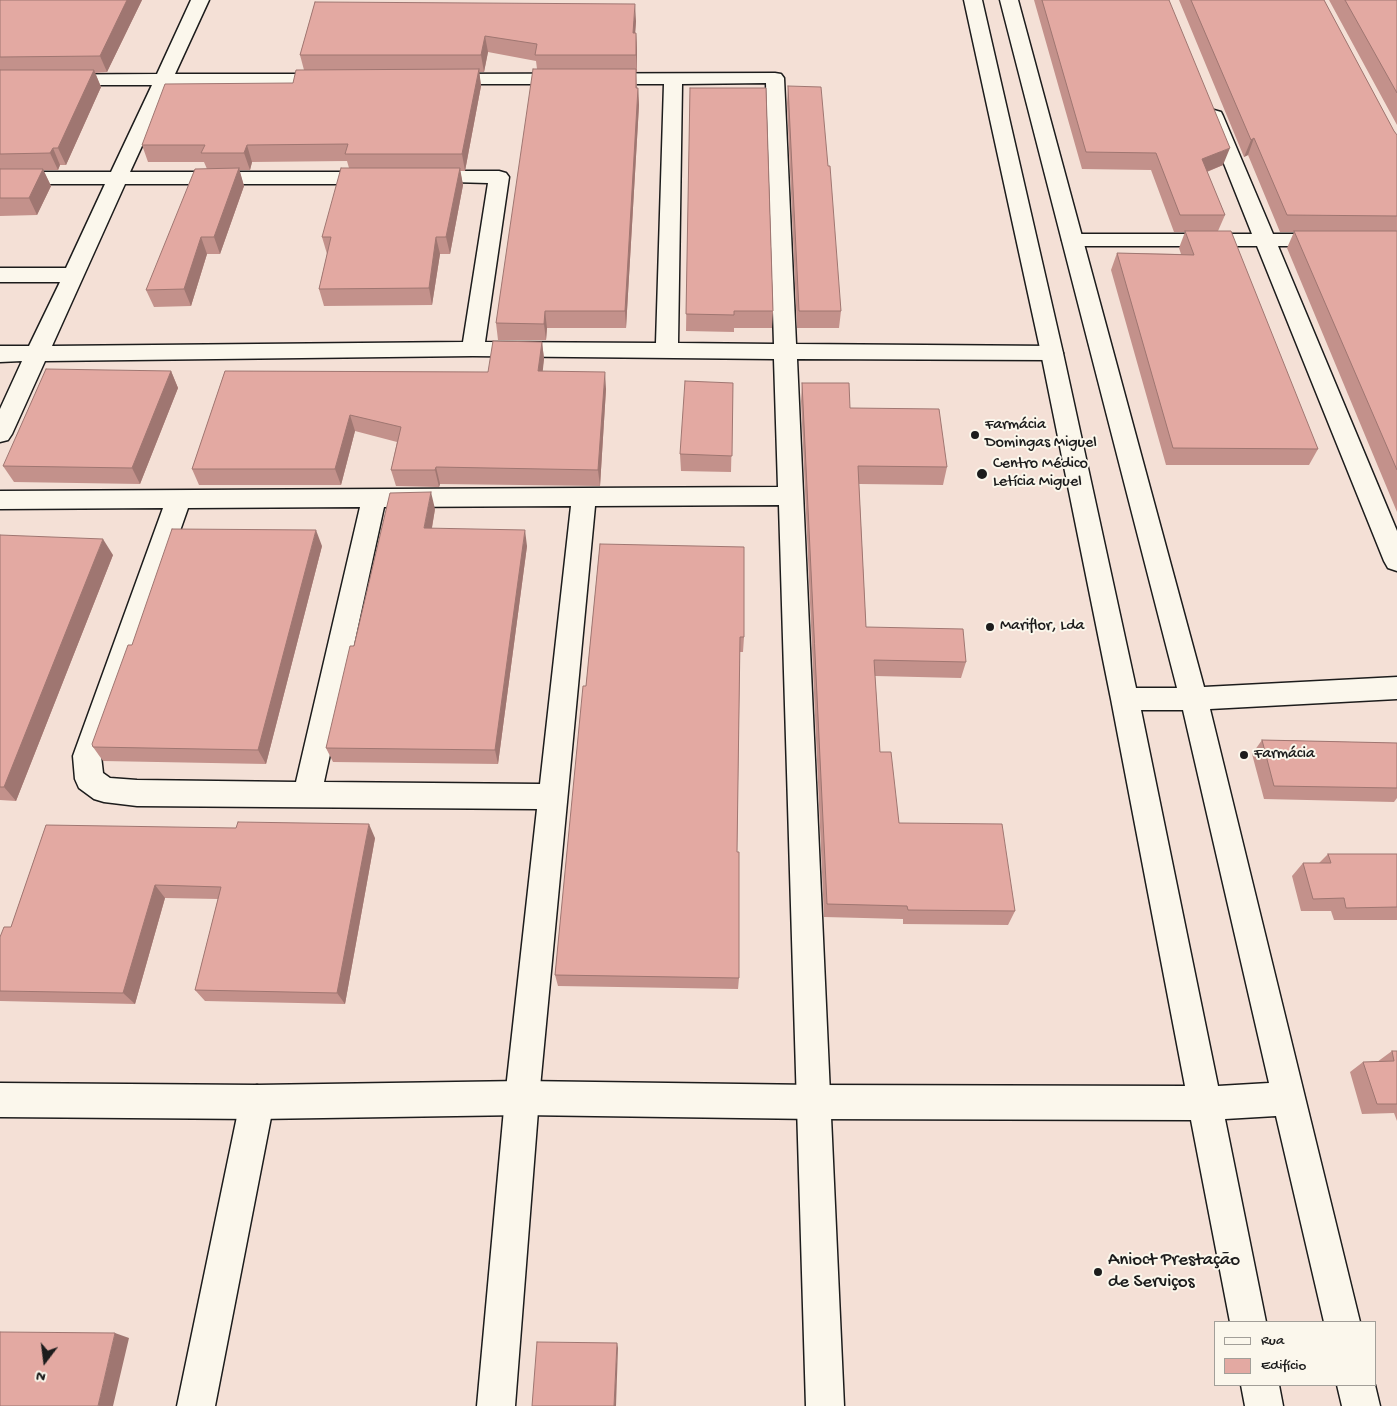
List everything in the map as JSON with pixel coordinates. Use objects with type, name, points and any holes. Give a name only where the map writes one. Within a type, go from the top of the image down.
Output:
[{"type":"street","points":[[0,434],[200,0]]},
{"type":"street","points":[[973,0],[1052,353],[1125,699],[1248,1321]]},
{"type":"street","points":[[1009,0],[1194,699],[1342,1321]]},
{"type":"street","points":[[667,351],[673,78]]},
{"type":"street","points":[[422,79],[775,78],[825,1406]]},
{"type":"street","points":[[0,80],[352,79]]},
{"type":"street","points":[[1209,102],[1397,561]]},
{"type":"street","points":[[0,178],[499,177],[473,349]]},
{"type":"street","points":[[1072,240],[1397,240]]},
{"type":"street","points":[[0,275],[73,275]]},
{"type":"street","points":[[0,354],[473,349],[786,353],[1052,353]]},
{"type":"street","points":[[0,500],[791,496]]},
{"type":"street","points":[[496,1406],[522,1098],[584,497]]},
{"type":"street","points":[[307,795],[374,498]]},
{"type":"street","points":[[179,499],[87,756],[89,779],[104,790],[137,793],[553,796]]},
{"type":"street","points":[[1125,699],[1194,699],[1395,692]]},
{"type":"street","points":[[0,1100],[257,1102],[522,1098],[814,1102],[1204,1103],[1289,1099]]},
{"type":"street","points":[[196,1406],[257,1102]]},
{"type":"street","points":[[1260,1386],[1264,1406]]},
{"type":"street","points":[[1356,1386],[1362,1406]]},
{"type":"building","points":[[0,0],[127,0],[100,56],[0,57]]},
{"type":"building","points":[[1042,0],[1169,0],[1230,148],[1202,159],[1225,215],[1180,215],[1156,153],[1086,152]]},
{"type":"building","points":[[1191,0],[1324,0],[1397,135],[1397,216],[1287,215],[1254,138],[1251,140]]},
{"type":"building","points":[[1345,0],[1397,0],[1397,93]]},
{"type":"building","points":[[315,2],[635,4],[633,33],[636,33],[636,55],[535,55],[537,44],[485,36],[481,55],[300,55]]},
{"type":"building","points":[[479,69],[462,154],[345,154],[348,144],[247,145],[244,153],[201,153],[205,145],[142,145],[165,84],[293,83],[296,70]]},
{"type":"building","points":[[533,69],[636,69],[636,88],[638,88],[625,311],[545,311],[544,324],[496,323]]},
{"type":"building","points":[[0,70],[94,70],[58,148],[53,148],[50,153],[0,154]]},
{"type":"building","points":[[788,86],[821,87],[828,166],[830,166],[841,311],[799,311]]},
{"type":"building","points":[[690,88],[766,88],[773,311],[734,311],[734,315],[686,314]]},
{"type":"building","points":[[239,168],[214,237],[201,237],[184,289],[146,290],[195,169]]},
{"type":"building","points":[[341,168],[460,168],[446,237],[436,237],[429,288],[319,289],[331,237],[322,237]]},
{"type":"building","points":[[0,169],[43,169],[29,198],[0,198]]},
{"type":"building","points":[[1185,231],[1231,231],[1318,449],[1173,448],[1117,253],[1194,255]]},
{"type":"building","points":[[1294,231],[1397,231],[1397,470]]},
{"type":"building","points":[[493,341],[542,342],[538,371],[605,372],[598,470],[436,467],[435,470],[391,470],[401,427],[350,415],[335,469],[192,469],[225,371],[488,372]]},
{"type":"building","points":[[46,369],[171,371],[132,468],[3,466]]},
{"type":"building","points":[[685,381],[733,383],[732,456],[680,454]]},
{"type":"building","points":[[802,383],[849,383],[850,408],[939,409],[947,467],[858,466],[866,627],[963,629],[966,662],[874,660],[880,752],[891,752],[899,823],[1002,824],[1015,911],[908,910],[907,906],[827,904]]},
{"type":"building","points":[[431,492],[424,528],[525,530],[495,750],[326,748],[350,646],[354,646],[390,493]]},
{"type":"building","points":[[172,529],[316,530],[258,750],[93,747],[92,744],[128,645],[132,645]]},
{"type":"building","points":[[0,535],[103,539],[4,787],[0,787]]},
{"type":"building","points":[[600,544],[744,547],[744,637],[740,637],[737,852],[739,852],[739,978],[555,975],[583,686],[586,686]]},
{"type":"building","points":[[1262,740],[1397,743],[1397,788],[1274,786]]},
{"type":"building","points":[[238,822],[369,824],[337,993],[195,990],[221,887],[155,885],[123,993],[0,991],[0,937],[4,927],[11,927],[46,825],[236,828]]},
{"type":"building","points":[[1328,854],[1397,854],[1397,907],[1346,908],[1344,898],[1313,899],[1303,863],[1331,863]]},
{"type":"building","points":[[1392,1051],[1397,1051],[1397,1104],[1377,1104],[1363,1062],[1394,1061]]},
{"type":"building","points":[[0,1332],[115,1333],[98,1406],[0,1406]]},
{"type":"building","points":[[537,1342],[617,1343],[614,1406],[532,1406]]},
{"type":"place","name":"Farmácia Domingas Miguel","points":[[975,435]]},
{"type":"place","name":"Centro Médico Letícia Miguel","points":[[982,474]]},
{"type":"place","name":"Mariflor, Lda","points":[[990,627]]},
{"type":"place","name":"Farmácia","points":[[1244,755]]},
{"type":"place","name":"Anioct Prestação de Serviços","points":[[1098,1272]]}]
